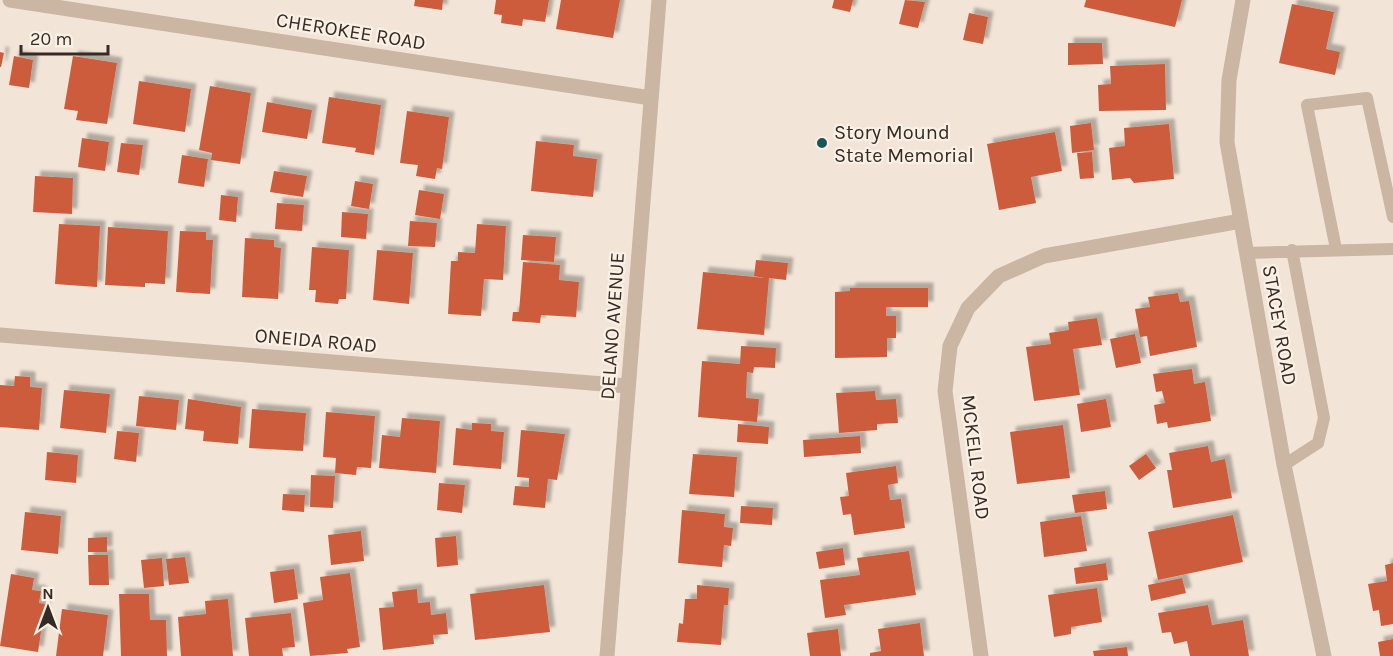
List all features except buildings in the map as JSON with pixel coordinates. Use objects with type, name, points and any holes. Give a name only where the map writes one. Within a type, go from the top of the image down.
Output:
[{"type":"street","name":"CHEROKEE ROAD","points":[[10,0],[651,98]]},
{"type":"street","name":"DELANO AVENUE","points":[[607,656],[659,0]]},
{"type":"street","name":"STACEY ROAD","points":[[1243,0],[1229,80],[1227,142],[1284,465],[1324,656]]},
{"type":"street","name":"MCKELL ROAD","points":[[981,656],[945,391],[950,346],[968,308],[999,276],[1044,256],[1241,221]]},
{"type":"street","name":"ONEIDA ROAD","points":[[0,335],[628,386]]},
{"type":"lane","points":[[1336,249],[1307,105],[1367,98],[1393,218]]},
{"type":"lane","points":[[1246,253],[1393,249]]},
{"type":"lane","points":[[1284,465],[1318,443],[1324,418],[1292,250]]},
{"type":"place","name":"Story Mound State Memorial","points":[[822,143]]}]
